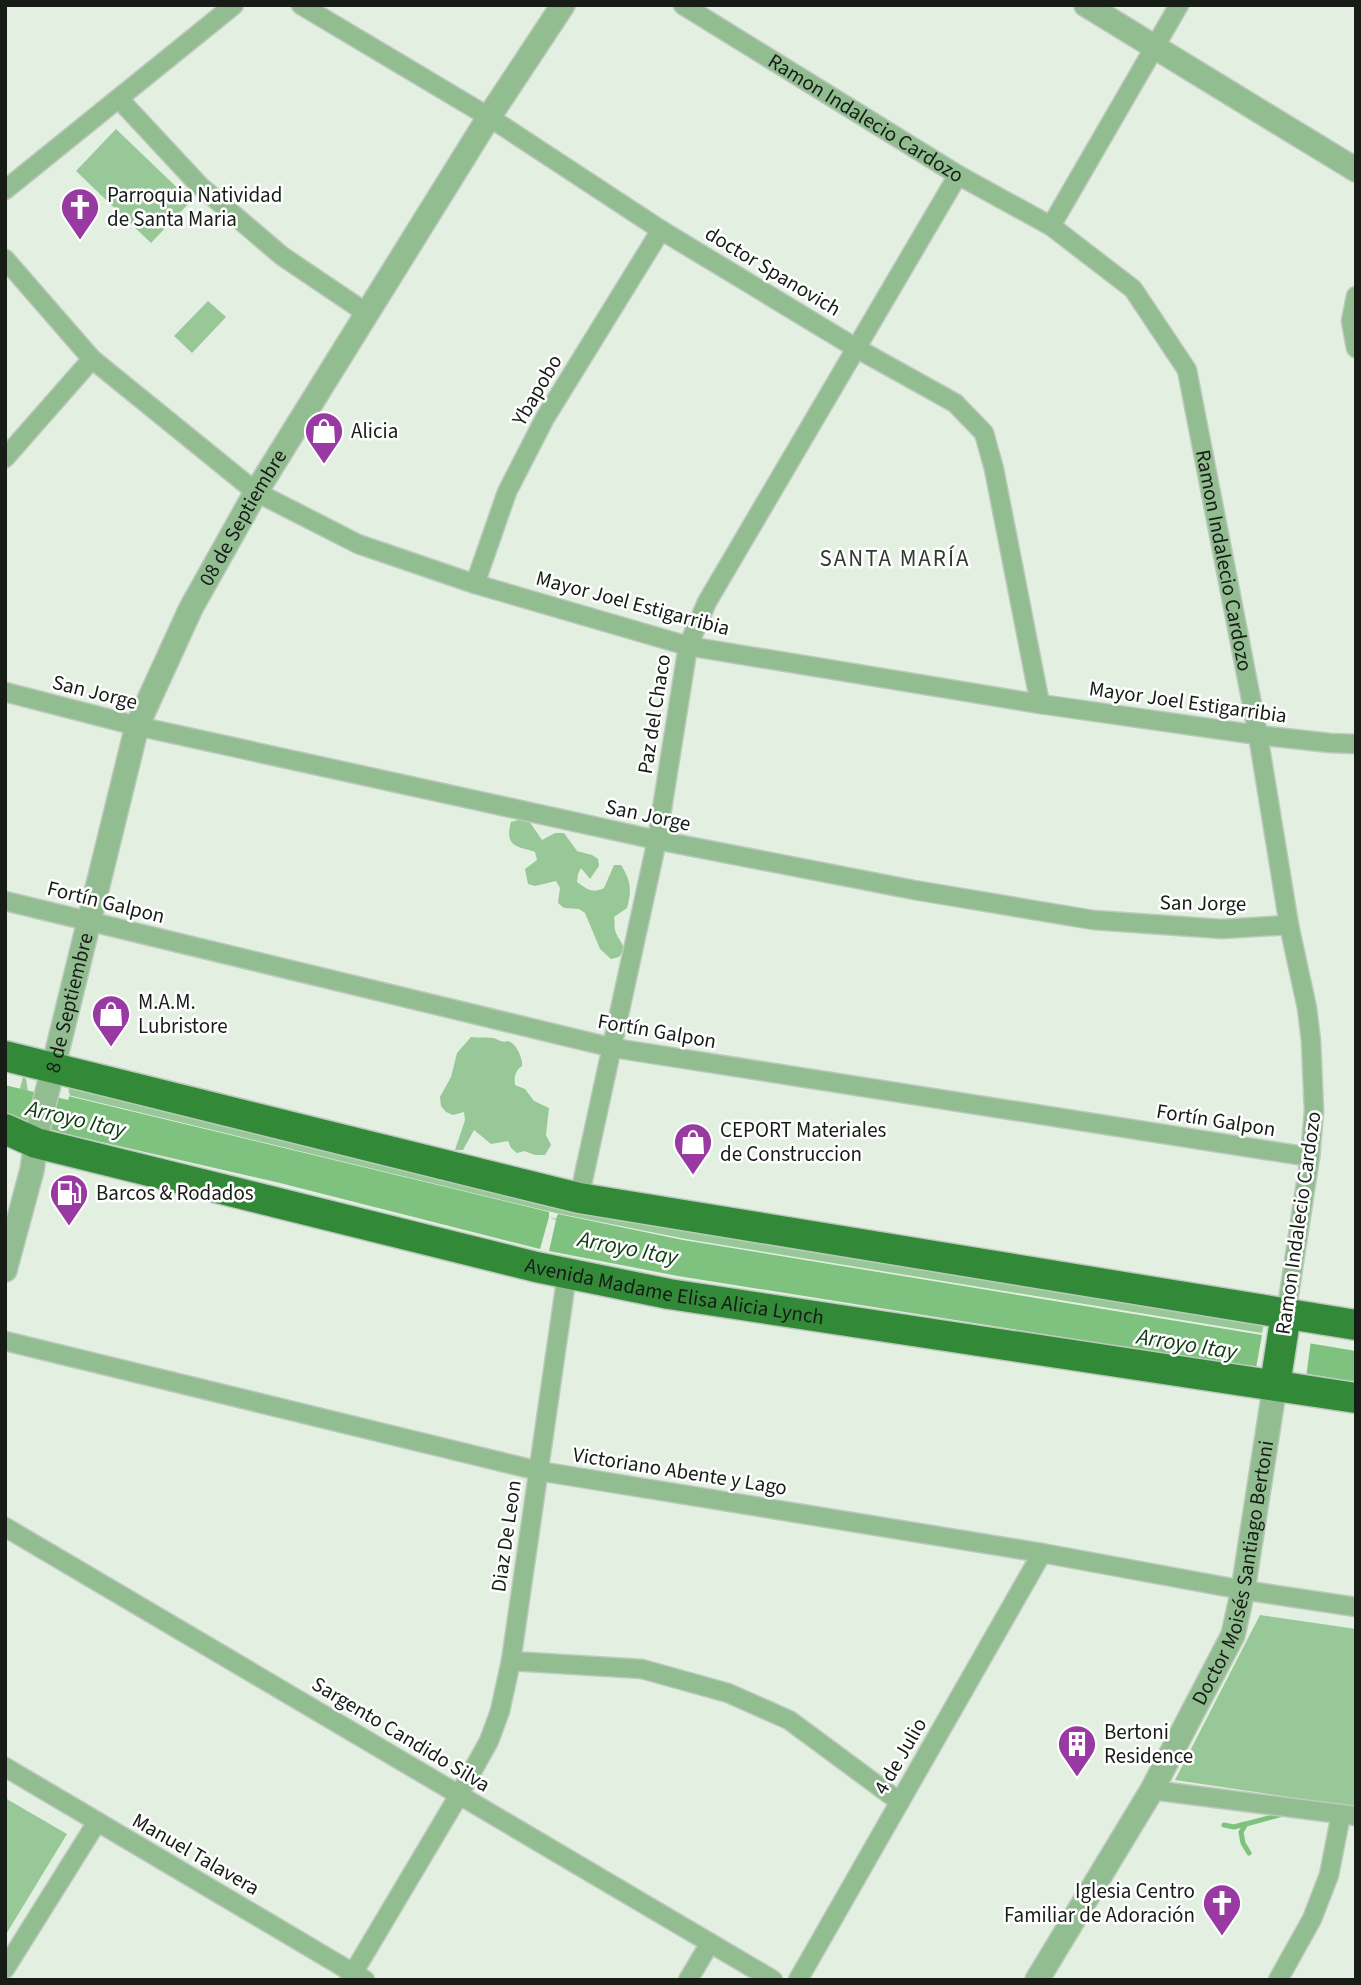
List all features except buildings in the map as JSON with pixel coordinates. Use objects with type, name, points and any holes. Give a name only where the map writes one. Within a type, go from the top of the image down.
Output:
[{"type":"highway","points":[[5,1056],[52,1077],[579,1198],[1284,1324],[1356,1325]]},
{"type":"highway","name":"Avenida Madame Elisa Alicia Lynch","points":[[5,1129],[38,1134],[567,1274],[669,1294],[1275,1379],[1356,1398]]},
{"type":"highway","name":"Ramon Indalecio Cardozo","points":[[1275,1379],[1284,1324]]},
{"type":"street","points":[[5,190],[234,5]]},
{"type":"street","name":"doctor Spanovich","points":[[302,5],[489,117],[661,230],[856,348],[954,403],[984,433],[994,469],[1040,704]]},
{"type":"street","name":"08 de Septiembre","points":[[89,922],[137,726],[191,608],[256,492],[489,117],[563,5]]},
{"type":"street","name":"Ramon Indalecio Cardozo","points":[[682,5],[958,175],[1051,226],[1133,289],[1187,370],[1258,735],[1311,1041],[1314,1111],[1310,1157],[1284,1324]]},
{"type":"street","points":[[1086,5],[1356,170]]},
{"type":"street","points":[[1051,226],[1179,5]]},
{"type":"street","points":[[119,99],[200,186],[272,248],[368,314]]},
{"type":"street","name":"Paz del Chaco","points":[[579,1198],[614,1048],[657,841],[688,646],[707,602],[958,175]]},
{"type":"street","name":"Ybapobo","points":[[475,584],[507,492],[545,418],[661,230]]},
{"type":"street","name":"Mayor Joel Estigarribia","points":[[5,259],[92,359],[256,492],[358,544],[475,584],[688,646],[1040,704],[1258,735],[1356,744]]},
{"type":"street","points":[[1356,296],[1351,321],[1356,348]]},
{"type":"street","points":[[5,458],[92,359]]},
{"type":"street","name":"San Jorge","points":[[5,692],[137,726],[657,841],[914,890],[1093,920],[1222,929],[1289,925]]},
{"type":"street","name":"Fortín Galpon","points":[[5,901],[614,1048],[1310,1157]]},
{"type":"street","name":"8 de Septiembre","points":[[5,1270],[32,1170],[38,1134],[89,922]]},
{"type":"street","name":"Diaz De Leon","points":[[356,1977],[489,1741],[500,1711],[511,1661],[567,1274]]},
{"type":"street","name":"Victoriano Abente y Lago","points":[[5,1341],[539,1471],[1356,1607]]},
{"type":"street","name":"Doctor Moisés Santiago Bertoni","points":[[1037,1980],[1152,1790],[1233,1636],[1243,1590],[1275,1379]]},
{"type":"street","name":"Sargento Candido Silva","points":[[5,1527],[773,1980]]},
{"type":"street","name":"4 de Julio","points":[[798,1980],[1042,1553]]},
{"type":"street","points":[[511,1661],[642,1670],[727,1693],[789,1720],[900,1802]]},
{"type":"street","name":"Manuel Talavera","points":[[5,1767],[356,1977]]},
{"type":"street","points":[[1152,1790],[1349,1815],[1312,1919],[1278,1980]]},
{"type":"street","points":[[5,1969],[97,1822]]},
{"type":"street","points":[[688,1980],[710,1943]]},
{"type":"shaded area","points":[[116,129],[191,201],[151,243],[76,171]]},
{"type":"shaded area","points":[[208,301],[226,317],[192,353],[174,336]]},
{"type":"shaded area","points":[[522,819],[529,821],[542,840],[555,833],[564,833],[577,851],[598,859],[599,866],[590,879],[581,868],[578,874],[577,882],[587,889],[596,891],[604,888],[614,865],[621,865],[629,881],[630,891],[627,908],[614,917],[615,930],[623,946],[619,957],[611,959],[600,949],[585,913],[579,909],[564,908],[558,903],[560,888],[556,881],[535,886],[528,884],[525,869],[537,860],[535,852],[514,845],[509,837],[511,822]]},
{"type":"shaded area","points":[[471,1037],[508,1041],[516,1048],[522,1066],[516,1074],[515,1085],[525,1089],[534,1101],[549,1108],[546,1135],[551,1145],[545,1155],[524,1151],[517,1153],[508,1141],[491,1144],[474,1130],[463,1150],[455,1150],[465,1120],[464,1112],[453,1115],[446,1112],[441,1106],[440,1097],[451,1077],[457,1053]]},
{"type":"shaded area","points":[[23,1077],[27,1084],[27,1107],[20,1122],[11,1122]]},
{"type":"shaded area","points":[[70,1084],[1264,1323],[1262,1333],[686,1239],[556,1213],[68,1095]]},
{"type":"shaded area","points":[[1260,1615],[1356,1629],[1356,1807],[1175,1780]]},
{"type":"shaded area","points":[[5,1798],[67,1834],[5,1936]]},
{"type":"water","points":[[68,1096],[549,1212],[540,1249],[280,1183],[58,1132]]},
{"type":"water","points":[[558,1214],[683,1240],[1262,1335],[1256,1368],[678,1276],[549,1251],[556,1220],[549,1217],[556,1219]]},
{"type":"water","points":[[1308,1343],[1356,1351],[1356,1382],[1302,1373]]},
{"type":"pier","points":[[67,1092],[70,1093],[59,1136],[54,1131]]},
{"type":"pier","points":[[1306,1340],[1311,1340],[1306,1378],[1299,1373]]},
{"type":"waterway","name":"Arroyo Itay","points":[[5,1102],[107,1126]]},
{"type":"waterway","points":[[1249,1853],[1241,1832],[1246,1824],[1283,1814]]},
{"type":"waterway","points":[[1224,1825],[1234,1827],[1245,1824]]},
{"type":"place","name":"Parroquia Natividad de Santa Maria","points":[[80,241]]},
{"type":"place","name":"Alicia","points":[[324,465]]},
{"type":"place","name":"M.A.M. Lubristore","points":[[111,1048]]},
{"type":"place","name":"CEPORT Materiales de Construccion","points":[[693,1176]]},
{"type":"place","name":"Barcos & Rodados","points":[[69,1227]]},
{"type":"place","name":"Bertoni Residence","points":[[1077,1778]]},
{"type":"place","name":"Iglesia Centro Familiar de Adoración","points":[[1222,1937]]},
{"type":"district","name":"SANTA MARÍA","points":[[895,558]]}]
